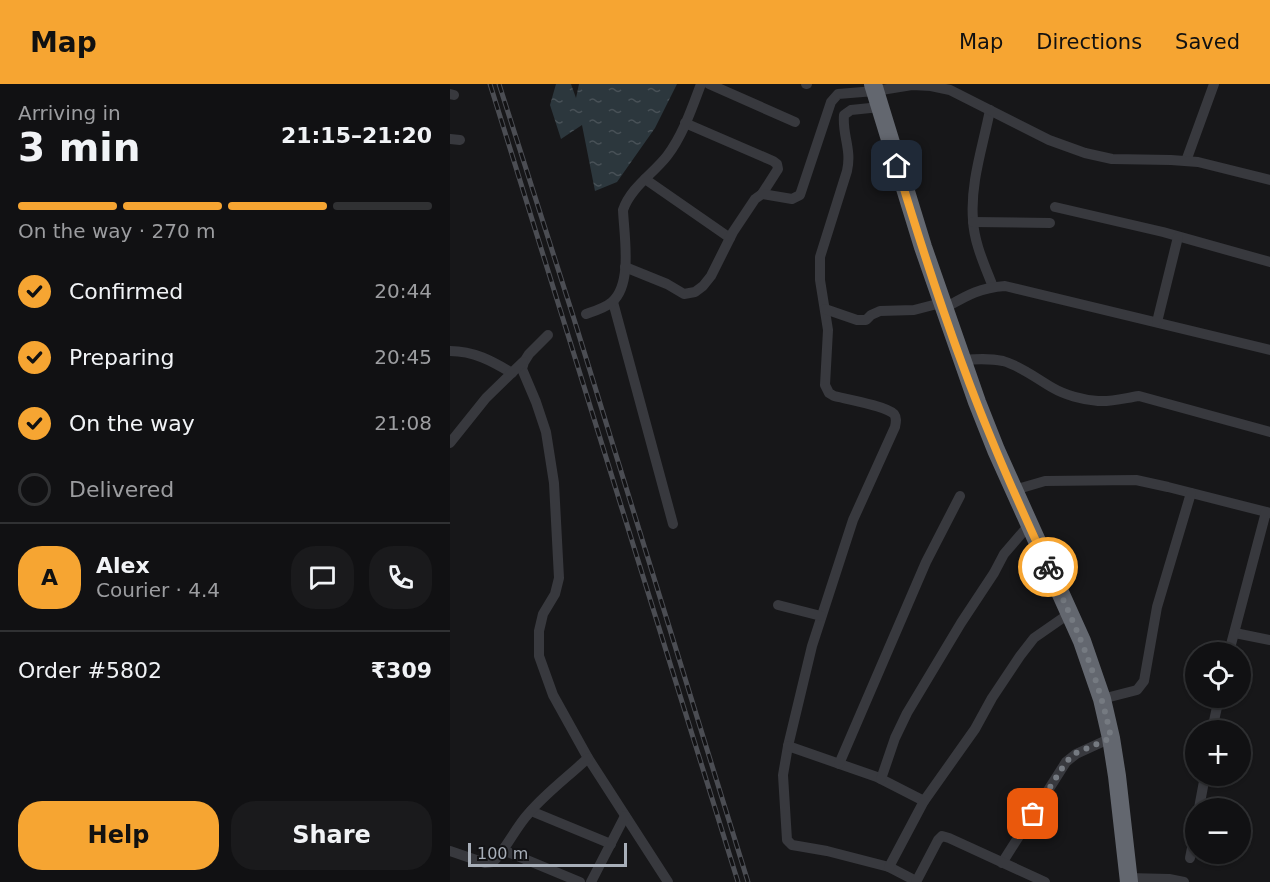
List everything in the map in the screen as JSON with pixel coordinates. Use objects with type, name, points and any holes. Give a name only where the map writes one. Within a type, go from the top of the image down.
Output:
[{"type":"highway","points":[[876,94],[961,360],[996,450],[1082,641],[1102,699],[1111,738],[1128,880]]},
{"type":"street","points":[[586,314],[613,302],[620,290],[625,273],[623,210],[626,202],[667,156],[678,139],[701,84]]},
{"type":"street","points":[[709,84],[795,122]]},
{"type":"street","points":[[1186,161],[1214,84]]},
{"type":"street","points":[[762,194],[792,199],[800,195],[831,102],[838,94],[876,94],[912,85],[950,90],[962,89],[990,110],[1049,140],[1085,153],[1112,159],[1198,162],[1270,180]]},
{"type":"street","points":[[876,94],[844,115],[850,158],[820,257],[820,280],[828,330],[825,385],[829,393],[834,396],[886,410],[897,419],[853,520],[812,646],[783,775],[787,840],[798,846],[889,867],[916,882],[942,836],[1045,882]]},
{"type":"street","points":[[990,110],[973,189],[973,222],[978,248],[993,287]]},
{"type":"street","points":[[625,267],[667,284],[684,294],[695,292],[711,276],[730,238],[751,204],[762,194],[778,170],[773,161],[685,123]]},
{"type":"street","points":[[645,179],[730,238]]},
{"type":"street","points":[[1054,207],[1270,262]]},
{"type":"street","points":[[973,222],[1050,224]]},
{"type":"street","points":[[1157,322],[1178,237]]},
{"type":"street","points":[[825,309],[862,321],[880,311],[942,306],[987,288],[1005,286],[1270,350]]},
{"type":"street","points":[[613,302],[673,524]]},
{"type":"street","points":[[450,443],[486,398],[524,362],[548,335]]},
{"type":"street","points":[[450,351],[484,357],[512,373]]},
{"type":"street","points":[[961,360],[983,358],[1005,362],[1022,369],[1056,390],[1079,398],[1120,401],[1139,396],[1270,432]]},
{"type":"street","points":[[524,362],[522,369],[524,377],[536,402],[546,432],[554,483],[559,578],[555,594],[543,614],[539,631],[539,656],[554,695],[588,758],[668,882]]},
{"type":"street","points":[[1014,490],[1045,480],[1136,480],[1268,512],[1232,642]]},
{"type":"street","points":[[1102,699],[1137,690],[1144,681],[1157,607],[1191,493]]},
{"type":"street","points":[[839,764],[922,571],[960,496]]},
{"type":"street","points":[[880,779],[907,713],[1004,554],[1029,525]]},
{"type":"street","points":[[778,605],[821,616]]},
{"type":"street","points":[[889,867],[924,801],[975,729],[1020,656],[1034,638],[1070,613]]},
{"type":"street","points":[[1234,633],[1270,640]]},
{"type":"street","points":[[1002,863],[1066,762],[1076,753],[1111,738]]},
{"type":"street","points":[[788,746],[880,779],[924,801]]},
{"type":"street","points":[[450,851],[489,864],[492,862],[531,811],[588,758]]},
{"type":"street","points":[[531,811],[611,844]]},
{"type":"street","points":[[591,882],[625,816]]},
{"type":"street","points":[[503,850],[580,882]]},
{"type":"street","points":[[1128,880],[1169,879],[1184,882]]},
{"type":"water","points":[[556,84],[571,84],[576,98],[579,84],[677,84],[655,128],[617,182],[595,191],[582,125],[561,139],[550,105]]},
{"type":"railway","points":[[490,84],[738,882]]},
{"type":"railway","points":[[499,84],[748,882]]},
{"type":"way so far","points":[[1033,814],[1066,762],[1076,753],[1111,738],[1102,699],[1082,641],[1048,567]]},
{"type":"route","points":[[897,166],[941,303],[977,402],[1048,567]]}]
